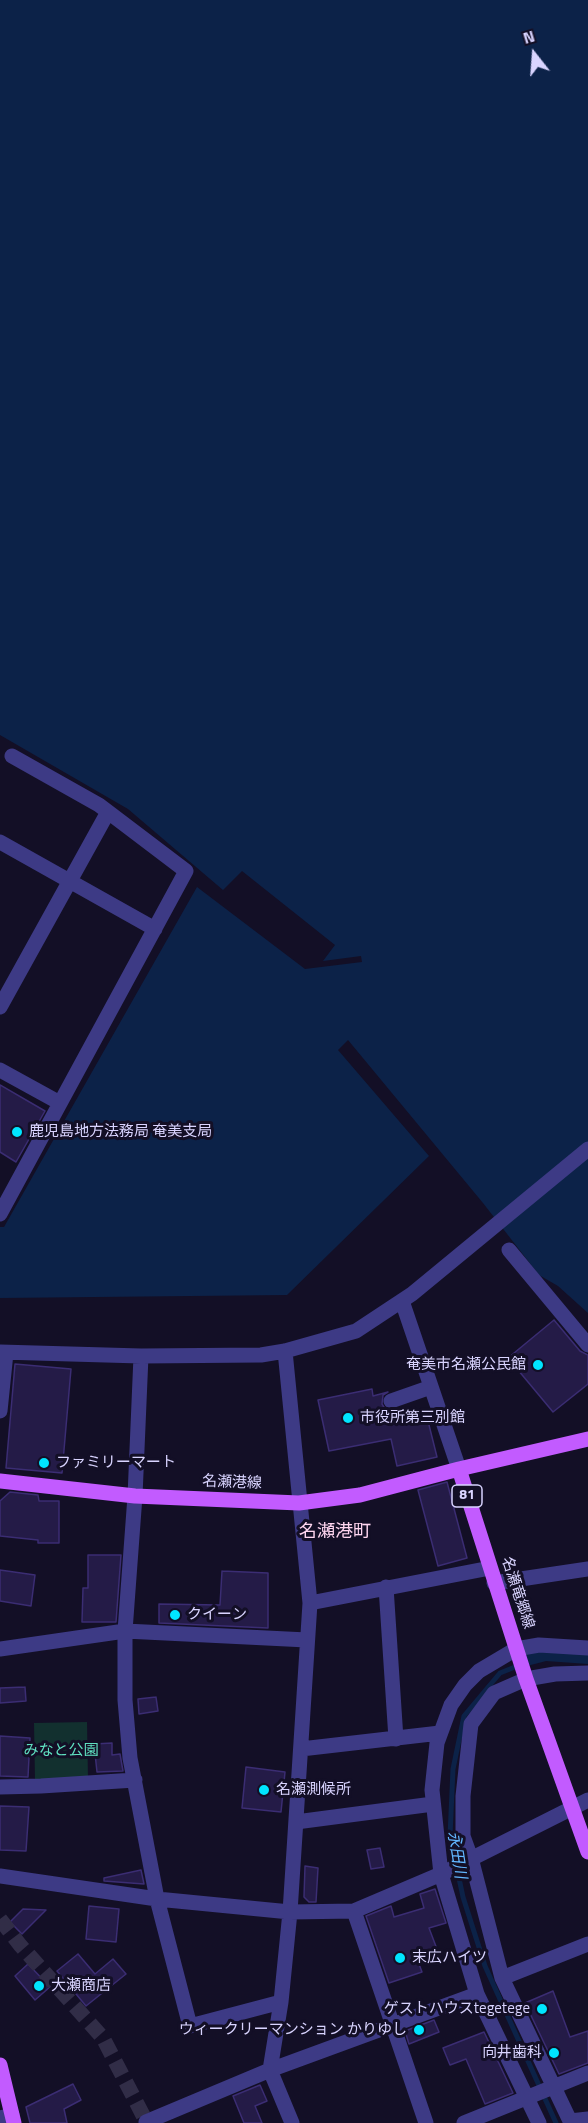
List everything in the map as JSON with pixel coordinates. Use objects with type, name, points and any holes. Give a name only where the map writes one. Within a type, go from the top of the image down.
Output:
[{"type":"main road","name":"81","points":[[459,1468],[588,1439]]},
{"type":"main road","name":"名瀬港線","points":[[0,1481],[135,1496],[299,1503],[360,1495],[459,1468]]},
{"type":"main road","name":"名瀬竜郷線","points":[[459,1468],[526,1679],[588,1852]]},
{"type":"main road","points":[[0,2065],[9,2119]]},
{"type":"street","points":[[0,1214],[186,871],[108,812],[12,756]]},
{"type":"street","points":[[0,1006],[108,812]]},
{"type":"street","points":[[0,842],[155,929]]},
{"type":"street","points":[[0,1070],[60,1103]]},
{"type":"street","points":[[0,1411],[3,1352],[233,1357],[285,1351],[356,1331],[402,1301],[588,1149]]},
{"type":"street","points":[[509,1250],[588,1345]]},
{"type":"street","points":[[402,1301],[459,1468]]},
{"type":"street","points":[[285,1351],[310,1603],[290,1912],[281,2002],[270,2070],[292,2123]]},
{"type":"street","points":[[141,1356],[135,1496],[125,1631],[125,1700],[130,1758],[157,1899],[190,2026],[281,2002]]},
{"type":"street","points":[[391,1401],[431,1387]]},
{"type":"street","points":[[310,1603],[386,1587],[492,1575],[588,1569]]},
{"type":"street","points":[[386,1587],[396,1739]]},
{"type":"street","points":[[0,1649],[125,1631],[307,1640]]},
{"type":"street","points":[[540,2123],[477,1994],[441,1874],[432,1790],[435,1755],[451,1706],[465,1685],[479,1671],[516,1649],[539,1645],[588,1648]]},
{"type":"street","points":[[588,1673],[555,1674],[526,1679],[494,1693],[471,1724],[463,1796],[463,1836],[471,1858],[502,1978],[570,2122],[588,2119]]},
{"type":"street","points":[[301,1749],[441,1733]]},
{"type":"street","points":[[0,1787],[135,1779]]},
{"type":"street","points":[[0,1876],[157,1899],[290,1912],[354,1911],[441,1874],[588,1800]]},
{"type":"street","points":[[296,1822],[433,1804]]},
{"type":"street","points":[[354,1911],[426,2123]]},
{"type":"street","points":[[502,1978],[588,1944]]},
{"type":"street","points":[[146,2122],[270,2070],[477,1994]]},
{"type":"street","points":[[464,2123],[588,2073]]},
{"type":"green space","name":"みなと公園","points":[[87,1722],[88,1779],[35,1780],[34,1723]]},
{"type":"water","points":[[0,0],[588,0],[588,1313],[558,1286],[539,1275],[483,1203],[348,1040],[338,1050],[429,1156],[287,1295],[0,1298],[0,1227],[4,1227],[197,887],[305,969],[362,962],[361,956],[323,961],[335,945],[242,871],[223,890],[128,809],[0,735]]},
{"type":"water","points":[[522,1651],[588,1652],[588,1664],[546,1661],[527,1666]]},
{"type":"building","name":"鹿児島地方法務局 奄美支局","points":[[0,1085],[45,1111],[16,1162],[0,1152]]},
{"type":"building","points":[[554,1320],[580,1351],[588,1355],[588,1384],[553,1412],[508,1358]]},
{"type":"building","points":[[15,1364],[71,1369],[62,1473],[6,1468]]},
{"type":"building","points":[[372,1389],[373,1396],[388,1392],[383,1395],[382,1404],[385,1409],[393,1410],[397,1423],[427,1417],[437,1457],[397,1466],[391,1439],[329,1451],[318,1400]]},
{"type":"building","points":[[447,1482],[467,1558],[438,1566],[418,1490]]},
{"type":"building","points":[[10,1492],[38,1495],[39,1501],[59,1501],[59,1543],[38,1543],[38,1540],[0,1536],[0,1501]]},
{"type":"building","points":[[88,1555],[121,1555],[116,1622],[82,1622],[83,1588],[88,1588]]},
{"type":"building","points":[[0,1570],[35,1575],[31,1606],[0,1601]]},
{"type":"building","points":[[222,1571],[268,1573],[268,1628],[159,1623],[159,1604],[220,1605]]},
{"type":"building","points":[[25,1687],[26,1701],[0,1703],[0,1688]]},
{"type":"building","points":[[156,1697],[158,1711],[139,1714],[138,1699]]},
{"type":"building","points":[[0,1736],[30,1738],[28,1777],[0,1776]]},
{"type":"building","points":[[112,1743],[112,1755],[120,1754],[123,1771],[97,1772],[94,1744]]},
{"type":"building","name":"名瀬測候所","points":[[246,1767],[285,1772],[281,1812],[242,1808]]},
{"type":"building","points":[[0,1806],[29,1807],[26,1851],[0,1850]]},
{"type":"building","points":[[380,1848],[384,1867],[371,1869],[367,1850]]},
{"type":"building","points":[[305,1866],[318,1868],[316,1902],[309,1902],[304,1897]]},
{"type":"building","points":[[141,1870],[144,1884],[104,1881],[104,1878]]},
{"type":"building","points":[[435,1889],[446,1923],[429,1928],[440,1957],[419,1964],[422,1972],[389,1983],[366,1916],[391,1906],[394,1917],[424,1908],[420,1894]]},
{"type":"building","points":[[89,1906],[119,1909],[116,1942],[86,1939]]},
{"type":"building","points":[[23,1909],[46,1910],[22,1934],[10,1922]]},
{"type":"building","points":[[78,1954],[95,1974],[113,1959],[126,1974],[86,2006],[57,1971]]},
{"type":"building","points":[[28,1964],[50,1987],[35,2000],[15,1976]]},
{"type":"building","points":[[553,1991],[570,2037],[588,2031],[588,2063],[559,2074],[525,2003]]},
{"type":"building","points":[[434,2020],[439,2032],[409,2044],[405,2031]]},
{"type":"building","points":[[484,2032],[513,2093],[485,2104],[466,2059],[450,2065],[443,2048]]},
{"type":"building","points":[[73,2084],[81,2100],[64,2109],[67,2123],[30,2123],[26,2107]]},
{"type":"building","points":[[260,2085],[267,2101],[255,2106],[262,2123],[244,2123],[233,2096]]},
{"type":"waterway","name":"永田川","points":[[520,1665],[500,1673],[464,1716],[453,1769],[450,1836],[463,1897],[485,1966],[556,2123]]},
{"type":"tunnel","points":[[0,1919],[20,1945],[103,2038],[147,2123]]},
{"type":"place","name":"鹿児島地方法務局 奄美支局","points":[[17,1132]]},
{"type":"place","name":"奄美市名瀬公民館","points":[[538,1365]]},
{"type":"place","name":"市役所第三別館","points":[[348,1418]]},
{"type":"place","name":"ファミリーマート","points":[[44,1463]]},
{"type":"place","name":"クイーン","points":[[175,1615]]},
{"type":"place","name":"名瀬測候所","points":[[264,1790]]},
{"type":"place","name":"末広ハイツ","points":[[400,1958]]},
{"type":"place","name":"大瀬商店","points":[[39,1986]]},
{"type":"place","name":"ゲストハウスtegetege","points":[[542,2009]]},
{"type":"place","name":"ウィークリーマンション かりゆし","points":[[419,2030]]},
{"type":"place","name":"向井歯科","points":[[554,2053]]},
{"type":"district","name":"名瀬港町","points":[[335,1533]]}]
